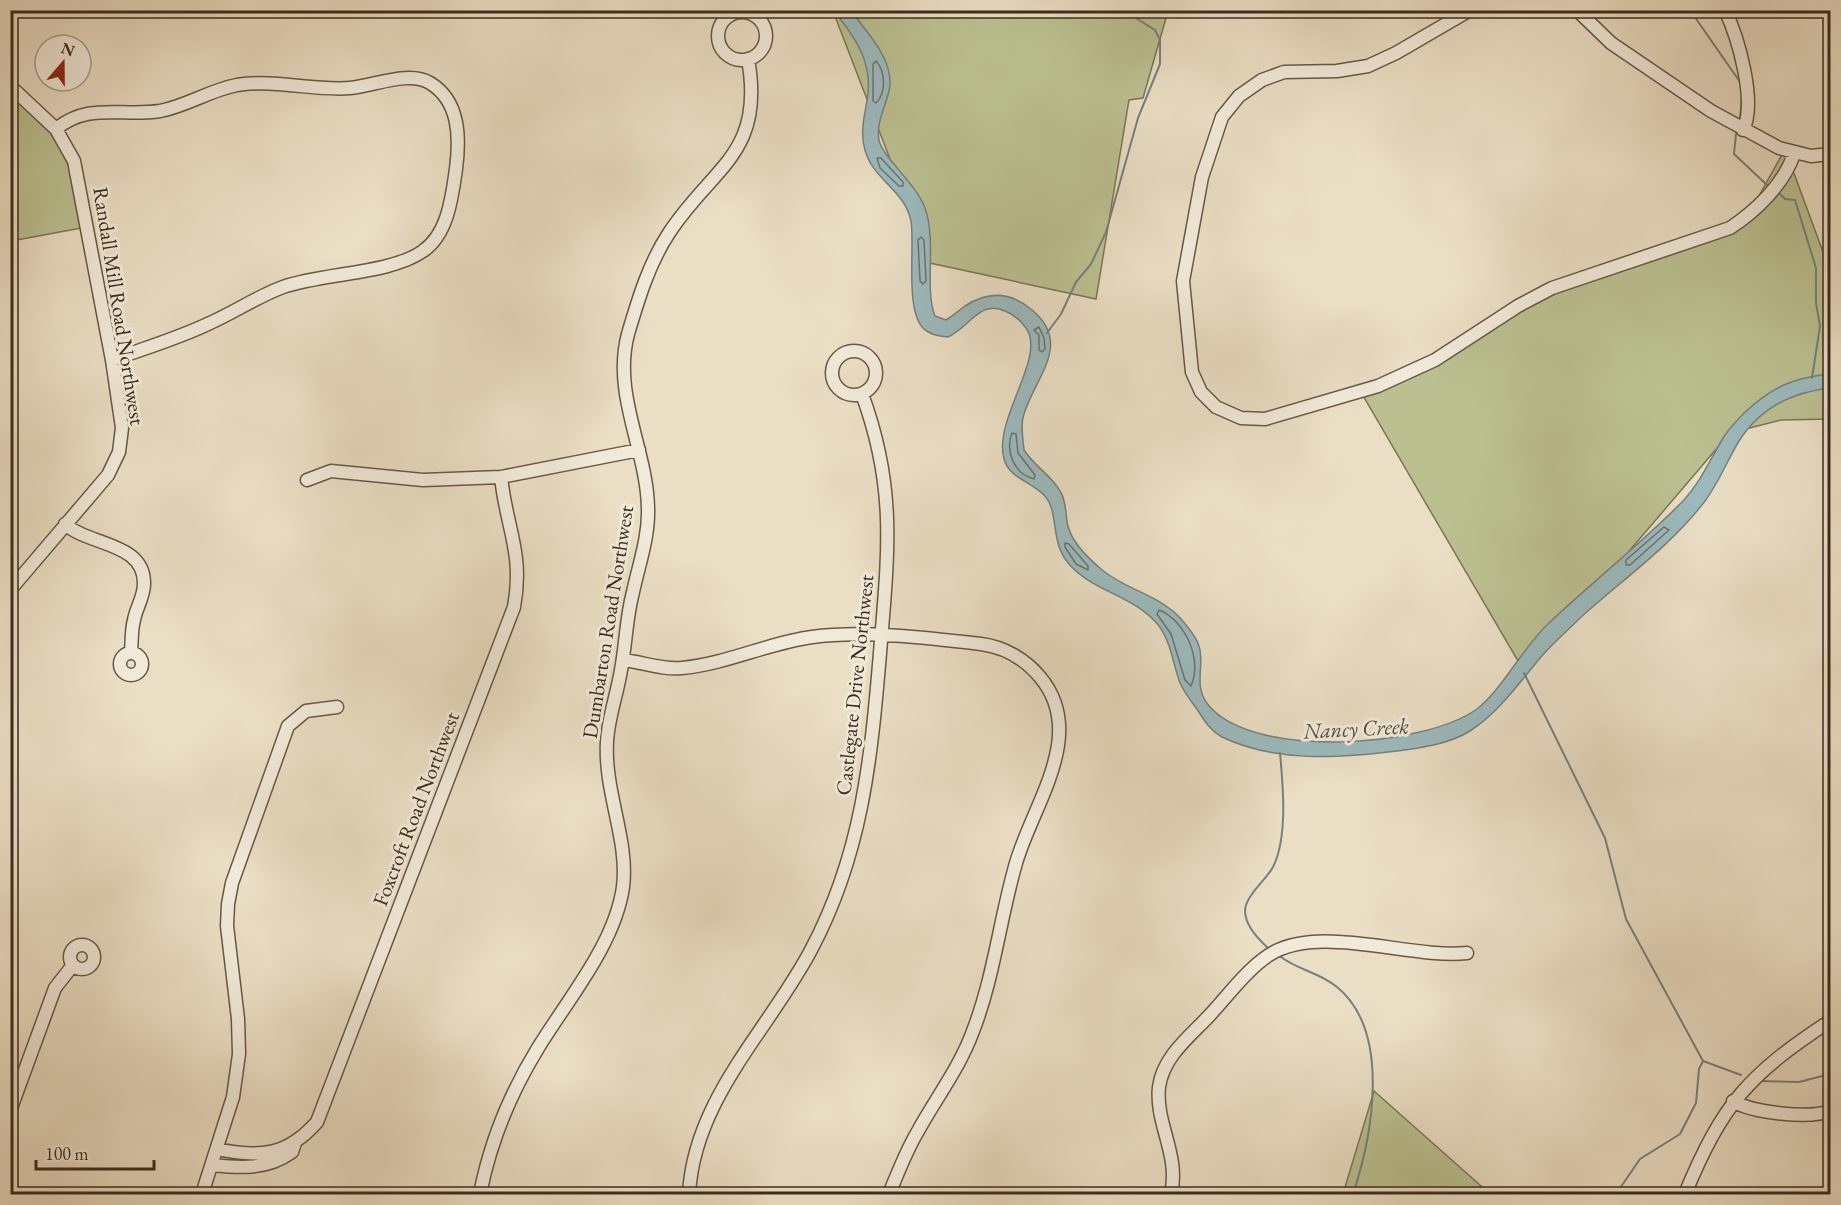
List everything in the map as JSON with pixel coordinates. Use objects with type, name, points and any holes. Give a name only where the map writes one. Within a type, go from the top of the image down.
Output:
[{"type":"street","points":[[1470,10],[1396,54],[1368,66],[1343,70],[1284,72],[1262,80],[1239,96],[1222,117],[1201,184],[1183,281],[1192,372],[1201,392],[1216,407],[1241,418],[1265,419],[1405,376],[1552,288],[1730,228],[1750,213],[1782,180],[1794,154]]},
{"type":"street","points":[[1577,10],[1611,43],[1648,70],[1743,130],[1794,154],[1811,156],[1830,154]]},
{"type":"street","points":[[1725,10],[1738,38],[1749,111],[1743,130]]},
{"type":"street","name":"Dumbarton Road Northwest","points":[[480,1194],[499,1130],[514,1094],[537,1050],[607,937],[620,906],[623,861],[609,791],[606,755],[609,722],[623,660],[628,610],[648,524],[647,492],[624,381],[628,336],[650,270],[663,242],[680,217],[727,166],[742,141],[752,102],[748,59]]},
{"type":"street","points":[[56,129],[68,119],[81,114],[161,111],[215,90],[238,85],[269,83],[347,88],[411,78],[424,80],[438,89],[449,103],[455,118],[456,165],[448,211],[436,237],[422,252],[384,266],[283,287],[207,325],[112,360]]},
{"type":"street","name":"Randall Mill Road Northwest","points":[[10,86],[56,129],[69,150],[77,172],[112,360],[122,428],[119,452],[108,475],[12,583]]},
{"type":"street","name":"Castlegate Drive Northwest","points":[[689,1194],[695,1155],[712,1105],[810,952],[842,879],[862,813],[870,769],[881,637],[888,542],[888,500],[880,449],[862,394]]},
{"type":"street","points":[[308,480],[331,471],[423,480],[501,477],[639,450]]},
{"type":"street","name":"Foxcroft Road Northwest","points":[[212,1165],[241,1168],[267,1165],[292,1152],[296,1142],[317,1122],[514,607],[518,584],[518,561],[501,477]]},
{"type":"street","points":[[65,524],[83,536],[126,551],[141,567],[144,586],[134,621],[131,652]]},
{"type":"street","points":[[623,660],[657,668],[682,668],[809,637],[841,635],[983,644],[1015,655],[1043,681],[1055,703],[1060,727],[1055,762],[1017,861],[974,1030],[958,1064],[918,1131],[889,1194]]},
{"type":"street","points":[[202,1194],[233,1097],[239,1054],[238,1019],[227,926],[232,883],[288,726],[306,711],[337,707]]},
{"type":"street","points":[[1171,1194],[1173,1158],[1159,1099],[1164,1070],[1176,1050],[1268,955],[1313,941],[1438,954],[1467,953]]},
{"type":"street","points":[[10,1111],[55,988],[73,965]]},
{"type":"street","points":[[1685,1194],[1704,1149],[1733,1101],[1775,1059],[1830,1021]]},
{"type":"street","points":[[1733,1101],[1745,1107],[1786,1113],[1811,1115],[1830,1111]]},
{"type":"street","name":"Foxcroft Road Northwest","points":[[217,1149],[257,1155],[296,1142]]},
{"type":"green space","points":[[833,11],[1168,11],[1143,98],[1129,100],[1096,299],[930,263]]},
{"type":"green space","points":[[10,90],[69,145],[87,227],[11,241]]},
{"type":"green space","points":[[1785,149],[1830,271],[1830,419],[1781,420],[1730,433],[1525,673],[1362,394],[1428,368],[1511,308],[1744,223]]},
{"type":"green space","points":[[1374,1091],[1490,1194],[1343,1194]]},
{"type":"water","points":[[834,11],[851,11],[879,48],[888,69],[889,91],[880,122],[879,140],[881,147],[914,189],[925,208],[930,235],[930,292],[935,316],[946,320],[974,301],[999,296],[1024,304],[1044,323],[1050,335],[1048,361],[1023,418],[1024,450],[1060,491],[1064,499],[1070,532],[1086,555],[1111,576],[1164,604],[1182,620],[1197,640],[1201,660],[1201,692],[1205,700],[1211,708],[1234,724],[1265,735],[1302,741],[1342,742],[1382,739],[1420,732],[1452,722],[1477,709],[1495,691],[1539,633],[1684,500],[1700,478],[1725,434],[1744,413],[1773,390],[1793,381],[1830,374],[1830,388],[1790,398],[1757,419],[1739,441],[1710,494],[1692,517],[1662,548],[1560,637],[1499,706],[1470,731],[1453,739],[1425,747],[1331,757],[1286,755],[1243,745],[1218,735],[1206,723],[1182,687],[1166,639],[1150,616],[1090,581],[1069,564],[1059,546],[1049,502],[1039,490],[1016,475],[1007,465],[1004,459],[1003,443],[1006,425],[1030,355],[1031,340],[1026,328],[1011,314],[996,308],[988,309],[975,316],[948,337],[929,332],[917,319],[912,293],[911,221],[908,210],[875,169],[865,150],[863,132],[868,75],[856,42]]},
{"type":"waterway","points":[[1047,333],[1061,314],[1076,282],[1091,264],[1106,232],[1138,118],[1160,64],[1160,40],[1155,30],[1123,10]]},
{"type":"waterway","points":[[1690,10],[1740,82]]},
{"type":"waterway","points":[[1740,120],[1742,96]]},
{"type":"waterway","points":[[1736,134],[1734,154],[1767,185]]},
{"type":"waterway","points":[[1778,192],[1785,199],[1795,200],[1816,268],[1816,303],[1820,326],[1812,378]]},
{"type":"waterway","points":[[1524,673],[1605,838],[1626,919],[1703,1061],[1741,1075]]},
{"type":"waterway","points":[[1268,948],[1251,929],[1245,911],[1251,895],[1267,876],[1278,855],[1283,826],[1280,753]]},
{"type":"waterway","points":[[1281,957],[1337,987],[1354,1006],[1365,1030],[1371,1057],[1373,1086],[1371,1115],[1353,1194]]},
{"type":"waterway","points":[[1616,1194],[1640,1159],[1680,1134],[1696,1103],[1699,1069],[1703,1061]]},
{"type":"waterway","points":[[1759,1081],[1799,1082],[1830,1074]]},
{"type":"water label","name":"Nancy Creek","points":[[1356,728]]}]
